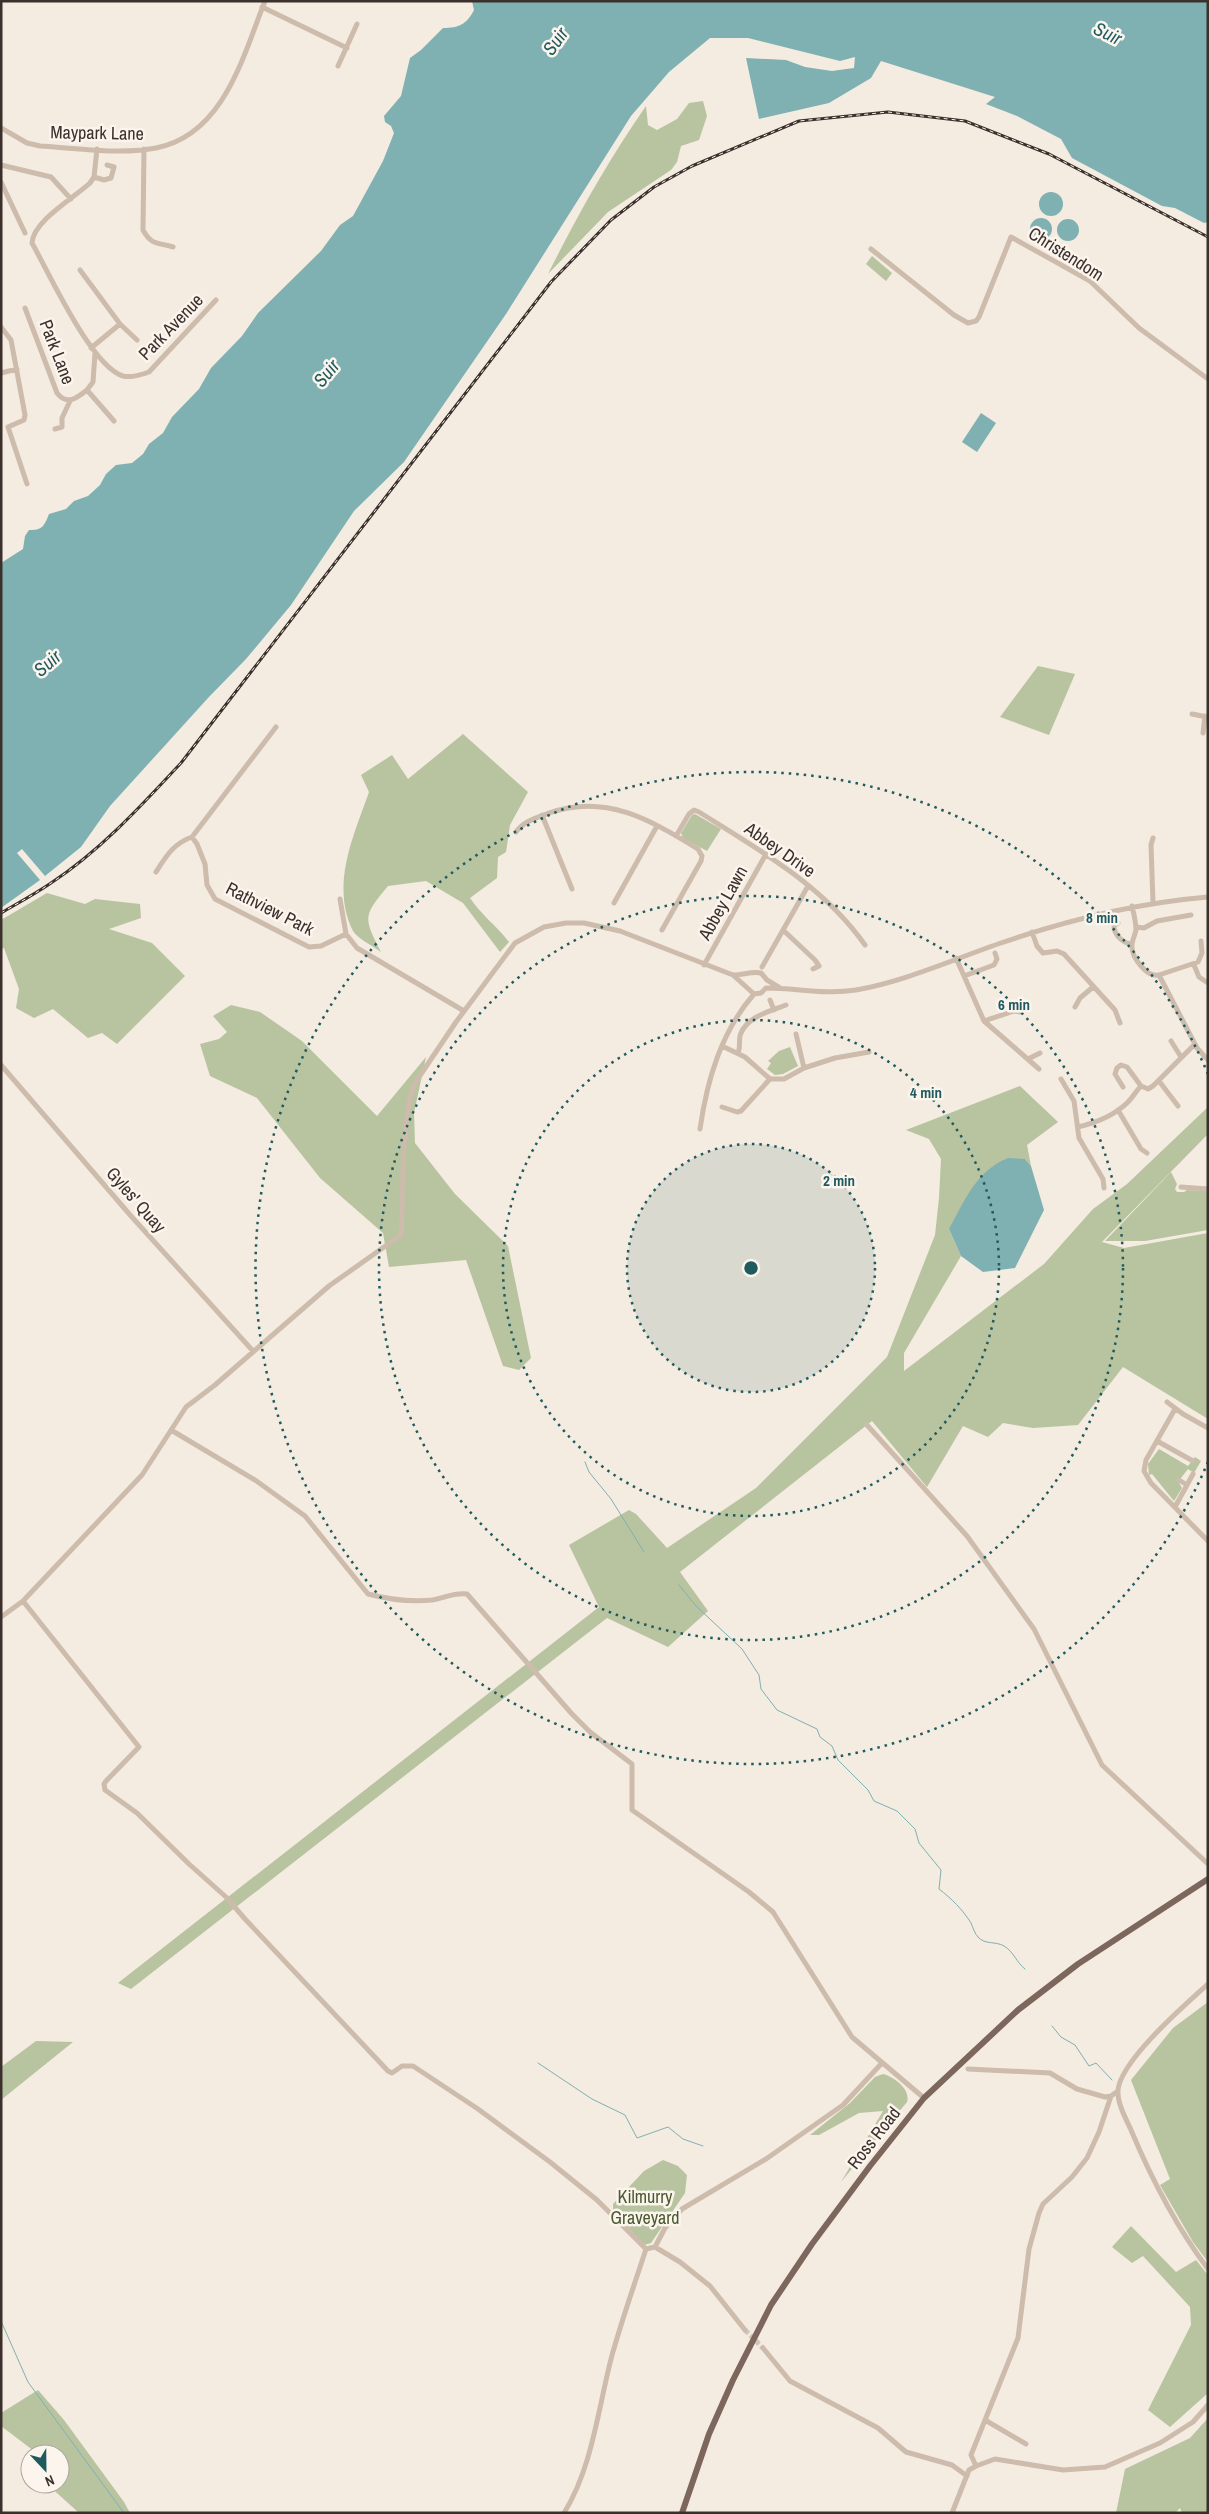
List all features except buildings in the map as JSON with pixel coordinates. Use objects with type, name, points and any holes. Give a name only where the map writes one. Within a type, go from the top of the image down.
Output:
[{"type":"main road","name":"Ross Road","points":[[682,2513],[709,2434],[771,2305],[812,2244],[924,2098],[1018,2010],[1078,1964],[1208,1879]]},
{"type":"street","points":[[263,4],[346,48]]},
{"type":"street","name":"Maypark Lane","points":[[1,128],[33,145],[97,149],[144,149],[162,146],[179,139],[199,126],[217,109],[227,94],[263,4]]},
{"type":"street","points":[[338,66],[357,24]]},
{"type":"street","points":[[1,165],[51,177],[71,199],[85,188],[94,177],[97,149]]},
{"type":"street","points":[[144,149],[143,230],[149,240],[154,243],[173,246]]},
{"type":"street","points":[[94,177],[104,180],[110,178],[114,167],[107,165]]},
{"type":"street","points":[[1,182],[25,233]]},
{"type":"street","name":"Park Avenue","points":[[71,199],[36,230],[32,237],[32,243],[93,351],[116,373],[124,376],[140,375],[149,372],[216,300]]},
{"type":"street","name":"Christendom","points":[[872,250],[954,315],[968,322],[976,321],[979,317],[1011,237],[1090,281],[1139,328],[1208,379]]},
{"type":"street","points":[[80,270],[120,324],[137,340]]},
{"type":"street","name":"Park Lane","points":[[25,308],[54,389],[60,397],[70,400]]},
{"type":"street","points":[[93,351],[120,324]]},
{"type":"street","points":[[1,327],[11,340],[25,415],[24,420],[1,429]]},
{"type":"street","name":"Park Lane","points":[[56,429],[62,427],[62,418],[70,400],[87,390],[93,382],[93,351]]},
{"type":"street","points":[[1,373],[17,369]]},
{"type":"street","name":"Park Lane","points":[[87,390],[114,422]]},
{"type":"street","points":[[8,427],[27,484]]},
{"type":"street","points":[[1192,714],[1206,717],[1203,733]]},
{"type":"street","points":[[156,872],[167,854],[182,840],[192,837],[276,726]]},
{"type":"street","points":[[516,832],[526,822],[542,815],[569,807],[603,806],[626,811],[698,849],[702,856],[662,930]]},
{"type":"street","name":"Abbey Drive","points":[[676,836],[689,814],[694,810],[766,854],[808,886],[849,923],[865,945]]},
{"type":"street","points":[[542,815],[572,889]]},
{"type":"street","points":[[614,903],[657,826]]},
{"type":"street","name":"Rathview Park","points":[[192,837],[205,864],[207,885],[215,900],[309,947],[320,946],[346,934],[340,899]]},
{"type":"street","points":[[1153,838],[1151,845],[1153,903]]},
{"type":"street","name":"Abbey Lawn","points":[[704,965],[766,854]]},
{"type":"street","points":[[762,967],[808,886]]},
{"type":"street","points":[[766,988],[817,993],[857,990],[897,979],[1032,932],[1132,906],[1208,897]]},
{"type":"street","points":[[1132,906],[1136,928],[1131,944],[1143,968],[1152,975],[1159,975],[1194,965],[1201,957],[1201,941]]},
{"type":"street","points":[[1136,928],[1144,928],[1157,921],[1191,915]]},
{"type":"street","points":[[1,1617],[23,1602],[142,1475],[186,1406],[215,1385],[329,1286],[401,1235],[406,1128],[411,1094],[415,1083],[464,1011],[515,943],[544,927],[566,922],[584,923],[620,932],[733,975],[748,976],[754,972],[761,973],[767,980],[780,988]]},
{"type":"street","points":[[1118,922],[1114,926],[1116,934],[1126,943],[1131,944]]},
{"type":"street","points":[[783,930],[815,960],[818,966],[813,969]]},
{"type":"street","points":[[1032,932],[1043,953],[1056,951],[1064,954],[1092,987],[1115,1010],[1120,1023]]},
{"type":"street","points":[[346,934],[357,948],[464,1011]]},
{"type":"street","points":[[964,976],[994,965],[997,959],[995,953]]},
{"type":"street","points":[[956,958],[984,1021],[1039,1069]]},
{"type":"street","points":[[1194,965],[1199,977],[1208,983]]},
{"type":"street","points":[[733,975],[746,984],[751,992]]},
{"type":"street","points":[[1159,975],[1195,1044],[1208,1060]]},
{"type":"street","points":[[746,984],[748,976]]},
{"type":"street","points":[[751,992],[761,993],[766,988],[767,980]]},
{"type":"street","points":[[1075,1007],[1080,998],[1092,987]]},
{"type":"street","points":[[700,1129],[706,1090],[722,1046],[751,992]]},
{"type":"street","points":[[770,1000],[774,1010]]},
{"type":"street","points":[[738,1053],[740,1034],[745,1027],[760,1016],[786,1005]]},
{"type":"street","points":[[984,1021],[1014,1010],[1020,1012]]},
{"type":"street","points":[[796,1034],[804,1068]]},
{"type":"street","points":[[1171,1041],[1181,1056]]},
{"type":"street","points":[[1120,1059],[1141,1086],[1148,1089],[1159,1082],[1181,1056],[1195,1044]]},
{"type":"street","points":[[722,1046],[745,1057],[768,1077],[778,1080],[784,1079],[804,1068],[835,1058],[869,1052]]},
{"type":"street","points":[[1028,1060],[1040,1053]]},
{"type":"street","points":[[1123,1087],[1119,1084],[1115,1071],[1121,1065],[1127,1067]]},
{"type":"street","name":"Gyles' Quay","points":[[1,1066],[131,1216],[253,1351]]},
{"type":"street","points":[[722,1107],[741,1111],[768,1077]]},
{"type":"street","points":[[1061,1079],[1074,1101],[1079,1138],[1103,1179],[1104,1188]]},
{"type":"street","points":[[1159,1082],[1178,1106]]},
{"type":"street","points":[[1078,1127],[1094,1123],[1118,1110],[1129,1102],[1141,1086]]},
{"type":"street","points":[[1118,1110],[1142,1149],[1147,1153]]},
{"type":"street","points":[[1181,1187],[1208,1189]]},
{"type":"street","points":[[1167,1402],[1175,1409],[1208,1428]]},
{"type":"street","points":[[1175,1409],[1146,1460],[1144,1471],[1151,1483],[1208,1541]]},
{"type":"street","points":[[867,1425],[967,1536],[1034,1629],[1102,1765],[1208,1864]]},
{"type":"street","points":[[171,1430],[255,1480],[305,1516],[368,1594],[380,1597],[426,1600],[467,1594],[587,1730],[632,1764],[632,1810],[774,1912],[852,2037],[924,2098]]},
{"type":"street","points":[[1157,1441],[1193,1461]]},
{"type":"street","points":[[1175,1507],[1193,1474]]},
{"type":"street","points":[[1179,1480],[1187,1485]]},
{"type":"street","points":[[23,1602],[139,1747],[137,1752],[106,1781],[104,1784],[105,1790],[137,1813],[188,1864],[226,1897],[388,2071],[392,2074],[402,2066],[413,2066],[462,2097],[550,2162],[597,2200],[646,2249]]},
{"type":"street","points":[[1208,1984],[1142,2049],[1122,2077],[1118,2091],[1125,2116],[1156,2188],[1188,2243],[1208,2269]]},
{"type":"street","points":[[655,2247],[665,2228],[682,2209],[766,2159],[836,2110],[882,2063]]},
{"type":"street","points":[[968,2069],[1050,2072],[1077,2089],[1105,2097],[1111,2096],[1118,2091]]},
{"type":"street","points":[[976,2466],[972,2455],[984,2420],[1011,2360],[1018,2338],[1029,2249],[1039,2213],[1043,2204],[1072,2177],[1087,2158],[1100,2132],[1111,2096]]},
{"type":"street","points":[[646,2249],[655,2247],[680,2262],[710,2286],[746,2330]]},
{"type":"street","points":[[564,2513],[577,2484],[594,2432],[611,2358],[646,2249]]},
{"type":"street","points":[[763,2348],[778,2369],[790,2381],[842,2407],[878,2428],[906,2452],[952,2465],[967,2476]]},
{"type":"street","points":[[952,2513],[969,2470],[976,2466],[995,2458],[1063,2470],[1105,2467],[1160,2443],[1193,2422],[1208,2404]]},
{"type":"street","points":[[984,2420],[1026,2444]]},
{"type":"green space","points":[[703,101],[707,116],[699,140],[681,146],[677,162],[671,170],[608,212],[548,274],[594,188],[646,106],[648,125],[657,130],[677,119],[689,103]]},
{"type":"green space","points":[[872,256],[892,273],[886,281],[866,264]]},
{"type":"green space","points":[[1038,666],[1075,674],[1049,735],[1000,717]]},
{"type":"green space","points":[[463,734],[528,792],[510,825],[506,852],[498,857],[497,878],[470,898],[509,942],[500,952],[463,903],[426,881],[388,886],[374,904],[368,917],[369,924],[381,952],[355,934],[346,914],[344,878],[347,860],[369,792],[361,775],[392,755],[408,779]]},
{"type":"green space","points":[[695,814],[721,829],[707,851],[683,838],[681,833],[692,815]]},
{"type":"green space","points":[[47,893],[85,904],[95,899],[140,904],[141,918],[109,929],[152,943],[185,976],[117,1044],[102,1033],[88,1038],[53,1009],[34,1018],[16,1008],[19,989],[4,948],[1,949],[1,920]]},
{"type":"green space","points":[[231,1005],[260,1012],[302,1041],[377,1116],[426,1057],[414,1113],[415,1143],[455,1194],[508,1246],[531,1358],[519,1370],[503,1366],[466,1260],[389,1267],[383,1233],[320,1178],[257,1098],[210,1076],[200,1044],[219,1039],[227,1032],[213,1016]]},
{"type":"green space","points":[[790,1047],[798,1066],[783,1074],[775,1075],[767,1069],[771,1063],[768,1061],[779,1051]]},
{"type":"green space","points":[[1020,1086],[1058,1122],[1027,1145],[1031,1166],[1025,1159],[949,1229],[961,1256],[904,1353],[904,1371],[1044,1264],[1093,1209],[1127,1184],[1208,1107],[1208,1134],[1102,1242],[1124,1248],[1208,1233],[1208,1419],[1123,1367],[1078,1425],[1033,1428],[1003,1423],[988,1437],[963,1426],[927,1487],[872,1421],[680,1572],[708,1611],[668,1647],[607,1618],[131,1989],[118,1983],[599,1607],[569,1545],[629,1510],[636,1514],[667,1548],[756,1488],[887,1357],[935,1235],[939,1198],[941,1159],[929,1139],[906,1130]]},
{"type":"green space","points":[[1171,1172],[1177,1184],[1175,1189],[1177,1192],[1187,1190],[1208,1191],[1208,1230],[1145,1241],[1105,1241]]},
{"type":"green space","points":[[1159,1449],[1188,1466],[1195,1457],[1201,1461],[1194,1473],[1188,1469],[1181,1478],[1177,1479],[1182,1488],[1174,1501],[1152,1474],[1149,1475],[1148,1464]]},
{"type":"green space","points":[[1208,2002],[1208,2262],[1193,2242],[1160,2185],[1170,2179],[1131,2080],[1173,2028]]},
{"type":"green space","points":[[36,2041],[73,2042],[1,2100],[1,2067]]},
{"type":"green space","points":[[883,2074],[901,2084],[908,2097],[907,2102],[841,2182],[883,2111],[859,2113],[819,2135],[810,2135],[850,2103],[875,2077]]},
{"type":"green space","name":"Kilmurry Graveyard","points":[[663,2160],[678,2166],[687,2175],[685,2193],[651,2243],[644,2245],[613,2211],[613,2204],[644,2171]]},
{"type":"green space","points":[[1131,2226],[1176,2272],[1196,2260],[1208,2275],[1208,2393],[1170,2427],[1148,2410],[1191,2325],[1190,2307],[1143,2256],[1132,2263],[1112,2247]]},
{"type":"green space","points":[[38,2390],[64,2420],[130,2513],[79,2513],[58,2494],[70,2494],[70,2444],[25,2444],[1,2426],[1,2413]]},
{"type":"green space","points":[[1208,2418],[1208,2513],[1182,2513],[1180,2508],[1175,2513],[1116,2513],[1125,2469],[1190,2438]]},
{"type":"water","name":"Suir","points":[[472,1],[1208,1],[1208,222],[1204,223],[1175,208],[1162,206],[1072,158],[1061,139],[1017,116],[986,104],[995,97],[881,61],[871,78],[829,103],[759,119],[746,58],[786,60],[805,67],[832,71],[854,68],[855,57],[840,61],[748,38],[710,38],[669,72],[631,116],[506,314],[404,462],[354,511],[291,605],[246,659],[110,806],[81,847],[45,876],[22,849],[17,853],[40,880],[1,908],[1,563],[23,549],[25,536],[29,530],[40,528],[49,514],[66,509],[74,501],[88,496],[100,485],[106,474],[116,465],[132,463],[143,454],[149,444],[163,433],[172,417],[199,389],[211,368],[242,336],[258,313],[321,251],[340,225],[353,216],[383,161],[394,133],[391,126],[385,122],[384,116],[401,96],[410,58],[443,28],[458,26],[465,22],[474,10]]},
{"type":"water","points":[[1051,192],[1060,195],[1063,204],[1060,213],[1051,216],[1042,213],[1039,204],[1042,195]]},
{"type":"water","points":[[1037,218],[1045,218],[1052,225],[1052,233],[1045,240],[1037,240],[1030,233],[1030,225]]},
{"type":"water","points":[[1068,219],[1076,222],[1079,230],[1076,238],[1068,241],[1060,238],[1057,230],[1060,222]]},
{"type":"water","points":[[981,413],[996,423],[977,452],[962,442]]},
{"type":"water","points":[[1008,1158],[1025,1159],[1031,1166],[1044,1210],[1015,1268],[983,1272],[961,1256],[949,1229],[972,1187],[988,1170]]},
{"type":"waterway","points":[[585,1462],[589,1472],[611,1499],[644,1552]]},
{"type":"waterway","points":[[679,1585],[696,1606],[742,1649],[759,1675],[761,1689],[777,1710],[817,1729],[820,1737],[832,1746],[838,1760],[868,1790],[874,1801],[897,1811],[915,1829],[919,1843],[941,1870],[939,1889],[964,1913],[978,1937],[984,1941],[1004,1946],[1025,1969]]},
{"type":"waterway","points":[[1052,2026],[1061,2037],[1075,2045],[1089,2066],[1096,2063],[1112,2080]]},
{"type":"waterway","points":[[538,2063],[592,2099],[625,2115],[637,2138],[668,2127],[683,2139],[703,2146]]},
{"type":"waterway","points":[[1,2321],[28,2382],[124,2513]]},
{"type":"tunnel","points":[[745,2330],[763,2348]]},
{"type":"railway","points":[[1,913],[45,887],[86,857],[119,827],[181,763],[551,282],[611,220],[654,187],[692,166],[799,121],[888,112],[965,121],[1049,154],[1208,237]]}]
